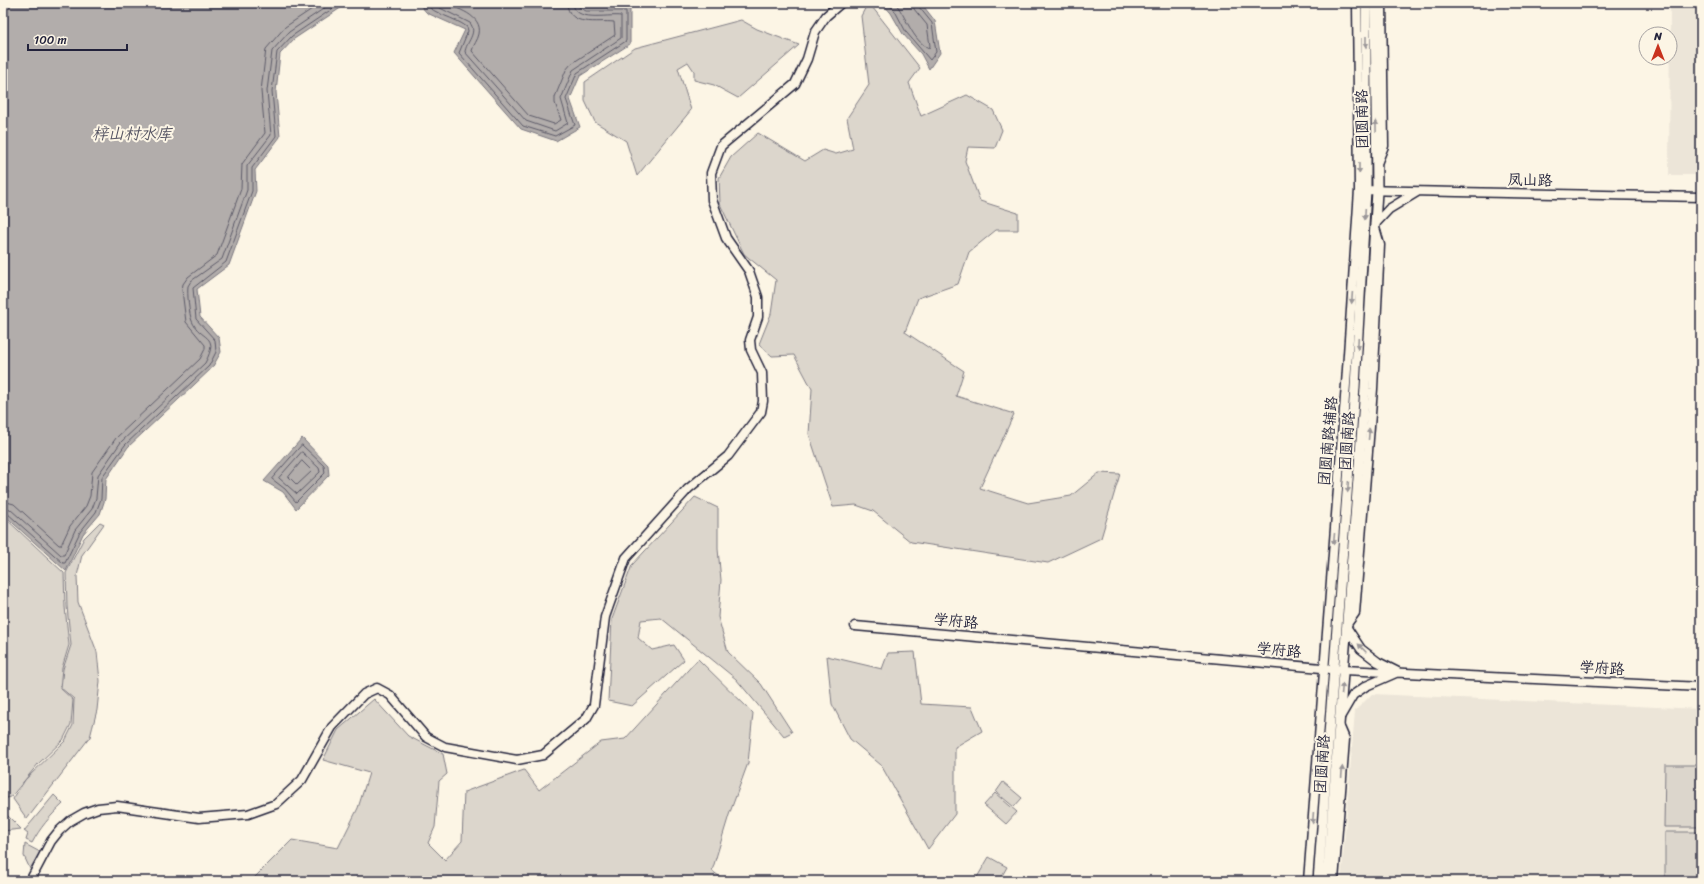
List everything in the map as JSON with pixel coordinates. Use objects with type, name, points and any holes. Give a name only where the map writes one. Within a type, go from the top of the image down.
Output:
[{"type":"main road","name":"团圆南路","points":[[1318,881],[1356,387],[1363,190],[1366,3]]},
{"type":"main road","name":"团圆南路","points":[[1327,881],[1365,388],[1377,191],[1375,3]]},
{"type":"street","points":[[30,881],[51,841],[59,831],[70,821],[84,813],[98,808],[117,806],[199,818],[248,814],[276,804],[302,780],[332,726],[364,694],[377,688],[390,694],[426,737],[445,747],[517,760],[543,756],[586,719],[594,705],[604,617],[626,558],[688,489],[728,456],[761,412],[764,401],[762,373],[751,350],[750,340],[758,317],[758,297],[749,271],[726,238],[712,200],[710,173],[721,146],[795,84],[807,59],[815,32],[826,16],[841,3]]},
{"type":"street","name":"团圆南路辅路","points":[[1308,881],[1346,384],[1363,190],[1357,3]]},
{"type":"street","points":[[1376,163],[1384,146],[1382,3]]},
{"type":"street","name":"凤山路","points":[[1363,190],[1701,197]]},
{"type":"street","points":[[1375,226],[1389,209],[1418,192]]},
{"type":"street","name":"学府路","points":[[855,626],[1344,670],[1701,687]]},
{"type":"street","points":[[1347,626],[1361,649],[1378,662],[1398,672]]},
{"type":"street","points":[[1334,881],[1345,739],[1339,722],[1354,695],[1366,686],[1398,672]]},
{"type":"shaded area","points":[[868,3],[920,68],[909,83],[921,116],[967,95],[993,110],[1002,130],[995,148],[968,147],[965,161],[980,201],[1018,213],[1018,230],[996,230],[969,252],[958,284],[918,298],[905,332],[964,371],[956,396],[1014,414],[980,488],[1028,503],[1071,496],[1099,473],[1120,474],[1101,538],[1048,563],[911,542],[873,511],[856,505],[833,507],[809,434],[812,389],[794,355],[772,356],[759,344],[771,314],[776,280],[744,254],[720,204],[719,178],[731,157],[758,133],[805,161],[823,150],[836,154],[853,149],[847,118],[869,85],[861,16]]},
{"type":"shaded area","points":[[1670,3],[1701,3],[1701,175],[1669,175],[1670,66],[1678,66],[1678,26],[1670,26]]},
{"type":"shaded area","points":[[741,20],[757,29],[799,45],[738,98],[714,85],[694,80],[694,71],[688,62],[678,68],[691,110],[637,176],[626,141],[595,122],[585,101],[585,82],[635,48]]},
{"type":"shaded area","points":[[695,497],[718,508],[718,549],[721,580],[718,617],[728,652],[761,684],[792,732],[784,736],[736,679],[661,618],[641,620],[638,638],[652,650],[674,645],[684,660],[632,706],[608,701],[612,619],[632,565]]},
{"type":"shaded area","points":[[3,516],[64,573],[65,607],[69,645],[62,668],[60,688],[73,700],[71,724],[63,740],[38,764],[11,797],[3,799]]},
{"type":"shaded area","points":[[100,522],[104,524],[82,555],[77,576],[78,602],[97,652],[100,681],[97,710],[90,737],[27,819],[13,799],[25,780],[65,741],[73,725],[74,699],[61,688],[63,669],[71,645],[67,607],[66,573],[84,538]]},
{"type":"shaded area","points":[[915,652],[921,704],[972,707],[982,731],[955,747],[955,814],[928,849],[881,765],[850,739],[832,704],[827,656],[882,669],[888,653]]},
{"type":"shaded area","points":[[698,659],[753,713],[748,763],[729,815],[712,871],[726,881],[251,881],[292,840],[338,848],[358,808],[369,773],[323,760],[338,730],[374,699],[408,736],[443,754],[447,774],[439,781],[435,827],[428,843],[445,860],[462,841],[464,792],[524,770],[539,790],[601,742],[625,739]]},
{"type":"shaded area","points":[[1372,694],[1701,709],[1701,881],[1341,881],[1355,711]]},
{"type":"shaded area","points":[[1665,765],[1701,765],[1701,827],[1664,827]]},
{"type":"shaded area","points":[[1003,782],[1022,798],[1014,807],[996,792]]},
{"type":"shaded area","points":[[995,793],[1017,812],[1006,824],[984,805]]},
{"type":"shaded area","points":[[54,795],[63,804],[38,832],[32,843],[26,840],[28,834],[24,831]]},
{"type":"shaded area","points":[[3,811],[21,829],[3,831]]},
{"type":"shaded area","points":[[1665,832],[1701,832],[1700,881],[1665,881]]},
{"type":"shaded area","points":[[25,844],[40,852],[30,869],[24,856]]},
{"type":"shaded area","points":[[989,857],[1007,867],[999,881],[979,881],[976,879]]},
{"type":"water","name":"梓山村水库","points":[[3,3],[348,3],[294,39],[280,54],[276,92],[280,137],[255,170],[256,191],[229,265],[197,289],[200,317],[219,338],[221,352],[212,368],[128,447],[106,479],[105,499],[100,514],[83,534],[66,571],[3,514]]},
{"type":"water","points":[[418,3],[580,3],[586,7],[630,6],[630,44],[580,76],[570,99],[580,127],[556,141],[521,129],[454,53],[465,30],[427,13]]},
{"type":"water","points":[[882,3],[921,3],[935,21],[940,53],[929,69],[921,54],[903,34],[891,13]]},
{"type":"water","points":[[302,438],[328,465],[329,475],[296,509],[283,492],[264,481]]}]
